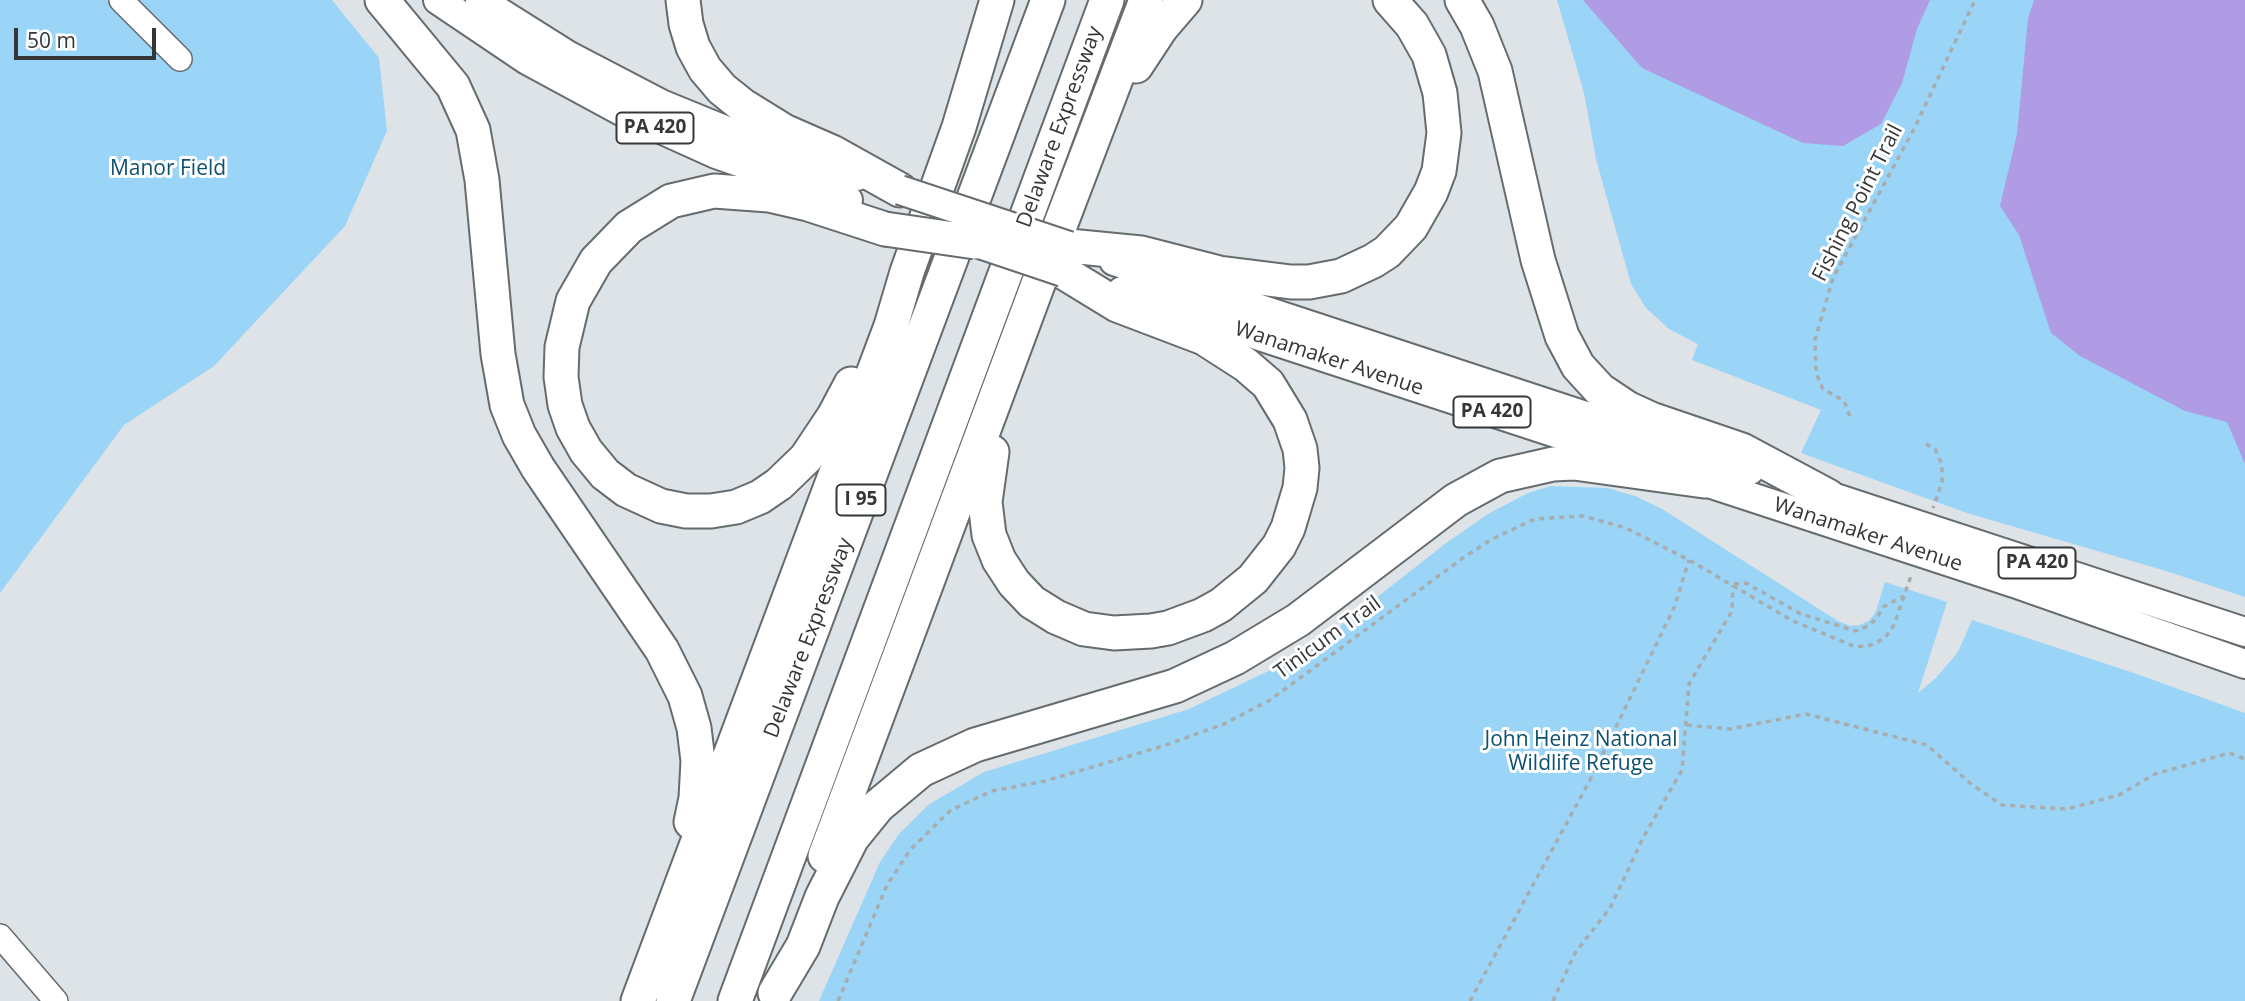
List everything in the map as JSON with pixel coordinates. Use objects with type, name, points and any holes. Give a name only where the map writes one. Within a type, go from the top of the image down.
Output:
[{"type":"highway","points":[[382,0],[453,86],[473,130],[482,180],[498,354],[512,421],[538,468],[662,650],[680,681],[690,712],[698,761],[696,798],[666,929]]},
{"type":"highway","points":[[683,0],[693,47],[705,69],[722,89],[784,131],[832,152],[892,211]]},
{"type":"highway","points":[[638,1001],[891,326],[907,272],[959,127],[997,0]]},
{"type":"highway","points":[[959,127],[1013,0]]},
{"type":"highway","name":"Delaware Expressway","points":[[673,1001],[1048,0]]},
{"type":"highway","name":"Delaware Expressway","points":[[735,1001],[1107,0]]},
{"type":"highway","points":[[773,997],[1146,0]]},
{"type":"highway","points":[[1086,161],[1142,55],[1185,0]]},
{"type":"highway","points":[[1066,259],[1141,253],[1219,273],[1290,282],[1342,276],[1387,252],[1411,227],[1431,192],[1439,172],[1444,132],[1440,93],[1429,55],[1412,25],[1390,0]]},
{"type":"highway","points":[[1462,0],[1478,26],[1495,71],[1538,260],[1562,336],[1578,366],[1600,390],[1639,414],[1742,450],[1828,496]]},
{"type":"highway","points":[[907,272],[845,397],[824,432],[798,468],[760,497],[736,507],[711,511],[686,511],[661,506],[615,483],[595,464],[579,440],[565,405],[561,377],[562,347],[569,315],[580,287],[596,261],[616,238],[641,218],[671,201],[715,191],[731,191],[892,211],[975,242]]},
{"type":"highway","points":[[1024,325],[992,449],[985,502],[992,547],[1014,583],[1032,602],[1056,617],[1084,629],[1114,633],[1151,631],[1188,621],[1221,605],[1253,579],[1273,555],[1289,528],[1296,508],[1302,468],[1300,449],[1286,413],[1268,384],[1246,365],[1220,347],[1183,328],[1117,305],[1066,259]]},
{"type":"highway","points":[[773,997],[803,946],[852,838],[878,806],[921,770],[975,745],[1175,686],[1235,657],[1298,620],[1456,500],[1500,477],[1543,466],[1574,463],[1704,481]]},
{"type":"main road","name":"Wanamaker Avenue","points":[[438,0],[557,78],[643,122],[751,167],[892,211],[1066,259],[1828,496],[2245,632]]},
{"type":"main road","name":"Wanamaker Avenue","points":[[480,0],[569,56],[631,89],[691,117],[791,155],[892,211]]},
{"type":"main road","name":"Wanamaker Avenue","points":[[975,242],[1066,259],[1704,481],[2087,607],[2245,664]]},
{"type":"street","points":[[121,0],[180,59]]},
{"type":"street","points":[[0,936],[56,1001]]},
{"type":"path","name":"Fishing Point Trail","points":[[1850,416],[1844,401],[1823,389],[1816,373],[1815,340],[1818,327],[1833,278],[1914,129],[1975,0]]},
{"type":"path","points":[[1926,444],[1935,449],[1942,465],[1941,482],[1927,527]]},
{"type":"path","name":"Tinicum Trail","points":[[838,1001],[887,885],[910,849],[951,810],[992,791],[1045,782],[1163,746],[1224,724],[1270,700],[1463,558],[1492,539],[1535,519],[1583,516],[1626,527],[1733,584],[1793,621],[1856,647],[1871,645],[1885,638],[1894,625],[1904,596],[1883,607],[1877,618],[1868,626],[1856,631],[1801,614],[1746,583],[1733,584]]},
{"type":"path","points":[[1470,1001],[1590,780],[1674,608],[1689,560]]},
{"type":"path","points":[[1553,1001],[1575,953],[1610,908],[1644,836],[1682,770],[1689,684],[1732,611],[1733,584]]},
{"type":"path","points":[[1687,725],[1730,729],[1806,714],[1927,745],[1971,784],[2002,805],[2067,809],[2119,795],[2155,774],[2229,753],[2245,759]]},
{"type":"green space","name":"Manor Field","points":[[0,0],[332,0],[379,58],[387,131],[345,226],[214,366],[124,425],[0,593]]},
{"type":"green space","points":[[1557,0],[2245,0],[2245,597],[1967,513],[1801,453],[1821,410],[1692,360],[1698,344],[1669,329],[1646,308],[1631,284],[1596,159],[1584,93]]},
{"type":"green space","name":"John Heinz National Wildlife Refuge","points":[[1551,486],[1607,488],[1635,496],[1662,509],[1850,626],[1870,620],[1876,611],[1885,582],[1947,602],[1918,693],[1936,678],[1958,652],[1972,620],[2245,713],[2245,1001],[819,1001],[880,862],[899,834],[928,805],[984,772],[1189,709],[1277,667],[1325,638],[1445,544],[1488,514],[1528,493]]},
{"type":"shaded area","points":[[1583,0],[1930,0],[1917,29],[1902,83],[1881,124],[1843,146],[1803,143],[1642,68]]},
{"type":"shaded area","points":[[2034,0],[2245,0],[2245,464],[2227,422],[2185,411],[2080,356],[2051,333],[2019,235],[2000,206],[2017,134],[2028,19]]}]
